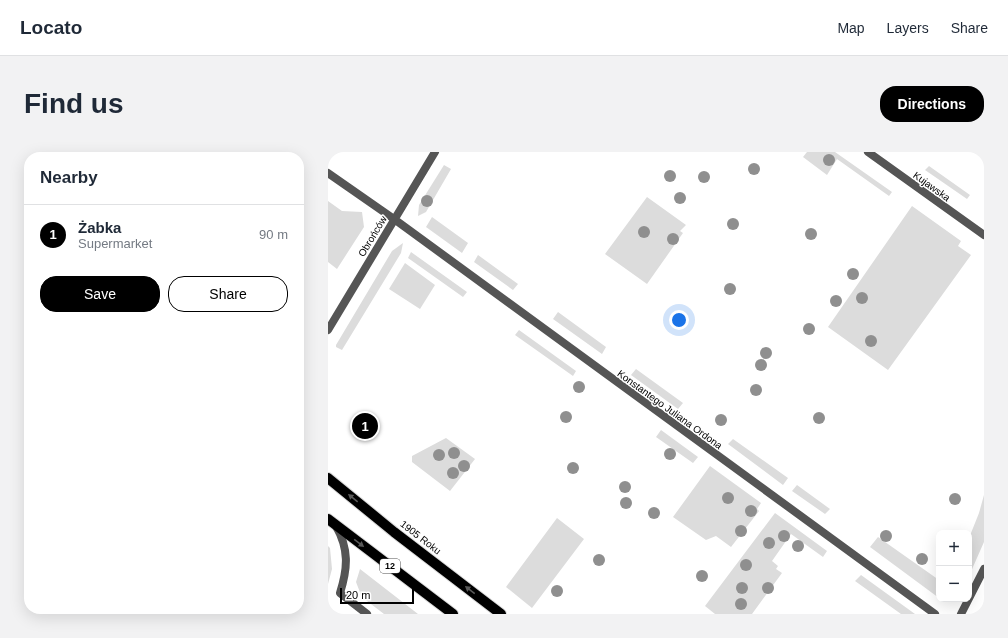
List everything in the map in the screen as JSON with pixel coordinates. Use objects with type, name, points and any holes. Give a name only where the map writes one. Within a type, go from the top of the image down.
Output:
[{"type":"main road","name":"1905 Roku","points":[[328,478],[394,532],[501,614]]},
{"type":"main road","name":"12","points":[[331,521],[453,614]]},
{"type":"street","name":"Obrońców","points":[[328,330],[435,152]]},
{"type":"street","name":"Kujawska","points":[[868,152],[984,235]]},
{"type":"street","name":"Konstantego Juliana Ordona","points":[[328,173],[394,219],[935,614]]},
{"type":"street","points":[[331,521],[344,542],[346,553],[345,572],[340,593],[367,614]]},
{"type":"street","points":[[961,614],[984,569]]},
{"type":"shaded area","points":[[807,152],[835,152],[892,192],[889,196],[837,159],[827,175],[803,157]]},
{"type":"shaded area","points":[[444,165],[451,169],[426,212],[418,216],[419,205]]},
{"type":"shaded area","points":[[929,166],[970,195],[967,199],[925,170]]},
{"type":"shaded area","points":[[647,197],[686,225],[680,231],[683,233],[647,284],[605,254]]},
{"type":"shaded area","points":[[328,201],[342,211],[362,212],[364,227],[337,269],[328,262]]},
{"type":"shaded area","points":[[912,206],[961,241],[958,246],[971,255],[888,370],[828,327]]},
{"type":"shaded area","points":[[432,217],[468,243],[462,253],[426,227]]},
{"type":"shaded area","points":[[403,243],[401,253],[342,350],[336,347],[392,251]]},
{"type":"shaded area","points":[[411,252],[467,292],[463,297],[408,258]]},
{"type":"shaded area","points":[[478,255],[518,284],[513,290],[474,262]]},
{"type":"shaded area","points":[[405,263],[435,285],[420,309],[389,289]]},
{"type":"shaded area","points":[[558,312],[606,347],[602,354],[553,319]]},
{"type":"shaded area","points":[[519,330],[576,371],[573,376],[515,335]]},
{"type":"shaded area","points":[[636,369],[683,403],[678,409],[631,375]]},
{"type":"shaded area","points":[[661,430],[698,457],[693,463],[656,437]]},
{"type":"shaded area","points":[[446,438],[475,459],[450,491],[412,462],[412,456]]},
{"type":"shaded area","points":[[733,439],[788,478],[783,485],[728,444]]},
{"type":"shaded area","points":[[710,466],[761,503],[757,509],[759,511],[731,547],[716,536],[706,540],[673,517]]},
{"type":"shaded area","points":[[797,485],[830,509],[825,514],[792,491]]},
{"type":"shaded area","points":[[984,495],[984,542],[972,569],[972,530]]},
{"type":"shaded area","points":[[775,513],[827,551],[823,557],[791,534],[772,561],[778,566],[776,569],[782,573],[752,614],[715,614],[705,606]]},
{"type":"shaded area","points":[[557,518],[584,539],[532,608],[506,587]]},
{"type":"shaded area","points":[[878,537],[936,578],[936,596],[870,547]]},
{"type":"shaded area","points":[[328,546],[330,548],[332,569],[328,584]]},
{"type":"shaded area","points":[[360,569],[418,614],[384,614],[367,601],[361,595],[356,582]]},
{"type":"shaded area","points":[[861,575],[915,614],[901,614],[855,581]]},
{"type":"place","name":"Żabka","points":[[365,426]]}]
